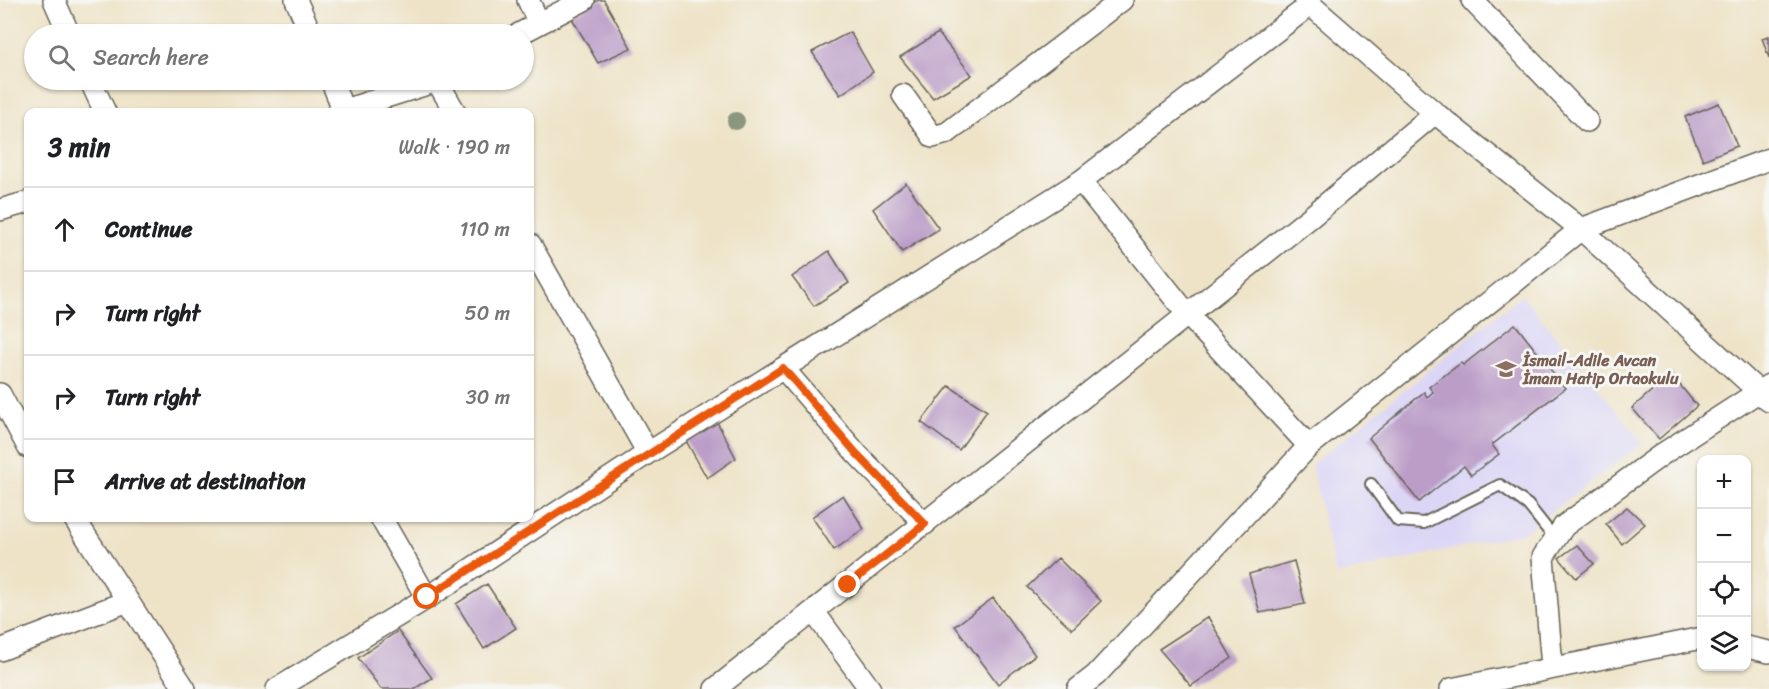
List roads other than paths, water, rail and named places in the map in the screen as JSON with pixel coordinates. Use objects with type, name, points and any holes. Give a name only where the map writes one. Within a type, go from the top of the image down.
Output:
[{"type":"street","points":[[54,0],[65,24]]},
{"type":"street","points":[[296,0],[307,24]]},
{"type":"street","points":[[528,0],[539,23]]},
{"type":"street","points":[[534,26],[584,0]]},
{"type":"street","points":[[903,95],[933,136],[947,133],[1122,0]]},
{"type":"street","points":[[1472,0],[1587,121]]},
{"type":"street","points":[[277,689],[427,597],[648,453],[1081,181],[1308,3],[1435,113],[1581,229],[1766,392],[1618,486],[1564,526],[1543,557],[1552,667]]},
{"type":"street","points":[[95,90],[103,108]]},
{"type":"street","points":[[333,90],[340,108]]},
{"type":"street","points":[[353,108],[408,90]]},
{"type":"street","points":[[443,90],[453,108]]},
{"type":"street","points":[[715,689],[1188,315],[1435,113]]},
{"type":"street","points":[[1078,689],[1096,675],[1309,446],[1581,229],[1769,159]]},
{"type":"street","points":[[1081,181],[1188,315],[1309,446]]},
{"type":"street","points":[[0,210],[24,203]]},
{"type":"street","points":[[534,251],[648,453]]},
{"type":"street","points":[[783,368],[856,453],[925,524]]},
{"type":"street","points":[[0,394],[24,439]]},
{"type":"street","points":[[77,522],[185,689]]},
{"type":"street","points":[[383,522],[427,597]]},
{"type":"street","points":[[0,650],[128,601]]},
{"type":"street","points":[[814,612],[870,689]]},
{"type":"street","points":[[1451,689],[1697,639]]},
{"type":"street","points":[[1751,648],[1769,652]]},
{"type":"lane","points":[[1371,484],[1398,521],[1424,523],[1500,485],[1528,505],[1555,539]]},
{"type":"place","name":"İsmail-Adile Avcan İmam Hatip Ortaokulu","points":[[1506,369]]}]
